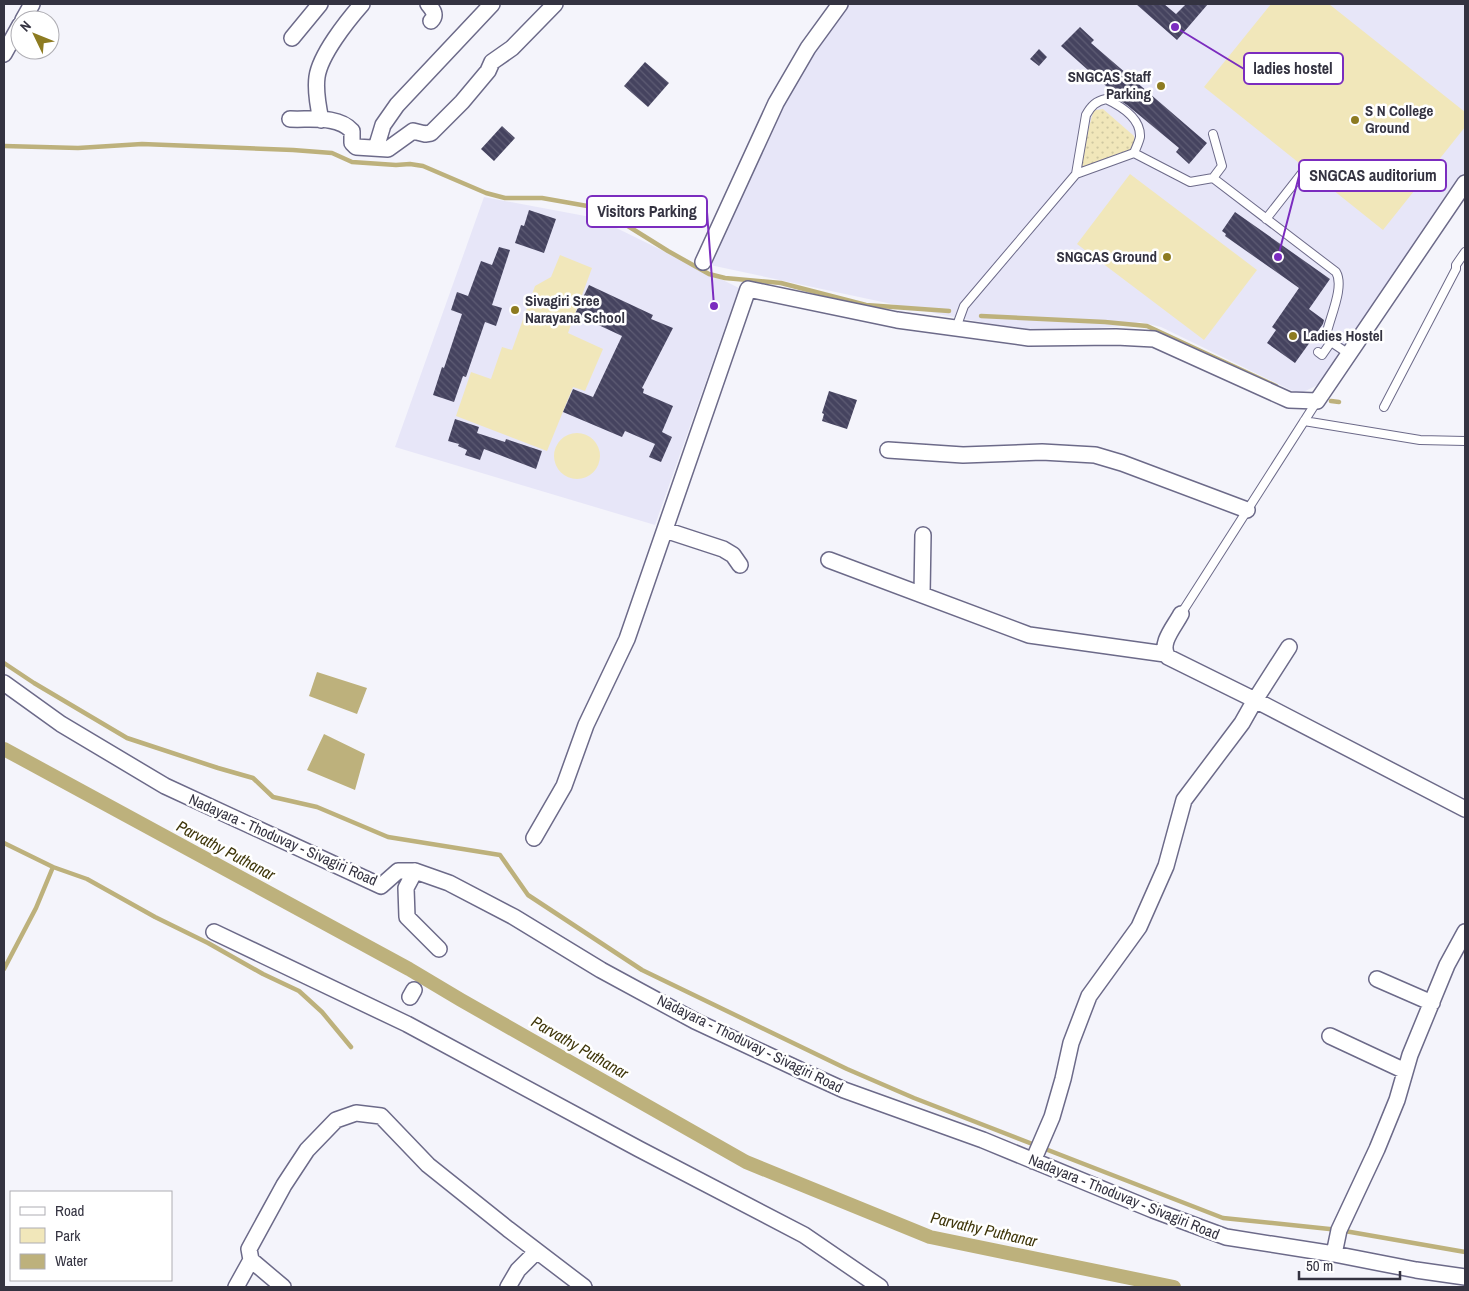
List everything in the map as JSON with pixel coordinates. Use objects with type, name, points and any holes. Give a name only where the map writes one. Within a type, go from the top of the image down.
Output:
[{"type":"street","points":[[292,38],[320,4]]},
{"type":"street","points":[[321,120],[316,88],[318,68],[325,54],[362,4]]},
{"type":"street","points":[[428,4],[434,12],[434,17],[431,21]]},
{"type":"street","points":[[376,148],[383,125],[398,105],[492,4]]},
{"type":"street","points":[[290,119],[336,121],[350,128],[354,146],[390,148],[413,131],[426,134],[432,133],[462,102],[488,71],[492,62],[512,48],[555,4]]},
{"type":"street","points":[[703,262],[776,103],[808,48],[840,4]]},
{"type":"street","points":[[534,838],[564,786],[586,725],[627,639],[748,289],[897,320],[1029,338],[1116,336],[1154,339],[1289,400],[1317,401],[1465,184]]},
{"type":"street","points":[[888,450],[963,455],[1042,452],[1095,455],[1122,463],[1247,510]]},
{"type":"street","points":[[665,530],[723,549],[733,555],[740,565]]},
{"type":"street","points":[[922,594],[923,535]]},
{"type":"street","points":[[829,560],[1029,635],[1165,654],[1170,659],[1255,700],[1465,809]]},
{"type":"street","points":[[1165,654],[1165,644],[1181,614]]},
{"type":"street","points":[[1033,1161],[1052,1117],[1071,1044],[1089,996],[1140,927],[1166,866],[1184,800],[1242,723],[1289,647]]},
{"type":"street","name":"Nadayara - Thoduvay - Sivagiri Road","points":[[4,683],[61,724],[165,786],[381,886],[398,871],[415,871],[449,883],[514,917],[602,970],[695,1021],[844,1090],[983,1140],[1153,1210],[1226,1237],[1465,1277]]},
{"type":"street","points":[[415,871],[406,888],[407,917],[439,949]]},
{"type":"street","points":[[214,932],[407,1024],[639,1149],[804,1234],[880,1287]]},
{"type":"street","points":[[1334,1254],[1339,1230],[1377,1149],[1396,1100],[1410,1055],[1447,965],[1465,932]]},
{"type":"street","points":[[1377,979],[1432,1003]]},
{"type":"street","points":[[1330,1036],[1405,1071]]},
{"type":"street","points":[[283,1287],[251,1260],[249,1250],[284,1185],[307,1150],[336,1120],[356,1114],[381,1116],[428,1165],[584,1287]]},
{"type":"street","points":[[508,1287],[518,1270],[537,1251]]},
{"type":"street","points":[[236,1287],[251,1260]]},
{"type":"lane","points":[[1076,174],[1086,115],[1090,108],[1098,101],[1106,99],[1118,105],[1138,125],[1140,138],[1134,153]]},
{"type":"lane","points":[[956,328],[964,306],[1076,174],[1134,153],[1190,182],[1213,178],[1222,166],[1213,134]]},
{"type":"lane","points":[[1266,219],[1306,168]]},
{"type":"lane","points":[[1213,178],[1336,272],[1339,286],[1326,336],[1331,342],[1349,354]]},
{"type":"lane","points":[[1384,407],[1456,269],[1456,265],[1465,252]]},
{"type":"lane","points":[[1318,352],[1322,355],[1331,342]]},
{"type":"lane","points":[[1181,614],[1317,401]]},
{"type":"lane","points":[[1304,421],[1420,440],[1465,441]]},
{"type":"shaded area","points":[[846,4],[1465,4],[1465,175],[1324,382],[1299,394],[1161,327],[1140,322],[1120,326],[1044,333],[948,316],[710,265],[782,103]]},
{"type":"shaded area","points":[[484,197],[596,218],[739,288],[655,525],[395,447]]},
{"type":"green space","name":"S N College Ground","points":[[1271,4],[1329,4],[1465,112],[1465,127],[1383,230],[1204,87]]},
{"type":"green space","points":[[1103,109],[1134,136],[1135,142],[1131,150],[1078,170],[1093,112]]},
{"type":"green space","name":"SNGCAS Ground","points":[[1130,174],[1257,270],[1204,340],[1077,244]]},
{"type":"green space","points":[[560,255],[592,268],[568,333],[603,349],[585,391],[573,387],[547,451],[456,416],[471,372],[491,379],[502,347],[512,350],[535,286],[551,277]]},
{"type":"green space","points":[[582,433],[594,439],[599,447],[599,465],[594,473],[586,478],[572,479],[560,473],[555,465],[554,451],[560,439],[568,434]]},
{"type":"water","points":[[317,672],[367,688],[357,714],[309,696]]},
{"type":"water","points":[[324,734],[365,754],[355,790],[307,770]]},
{"type":"building","points":[[1136,4],[1164,4],[1176,14],[1186,4],[1208,4],[1177,40]]},
{"type":"building","points":[[1080,27],[1094,40],[1091,43],[1207,143],[1189,164],[1176,152],[1179,148],[1127,105],[1113,96],[1115,94],[1061,46]]},
{"type":"building","points":[[1039,49],[1047,57],[1039,66],[1030,59]]},
{"type":"building","points":[[645,62],[669,83],[648,107],[624,86]]},
{"type":"building","points":[[502,126],[515,138],[494,161],[481,149]]},
{"type":"building","points":[[529,210],[556,219],[544,253],[515,243],[521,225],[524,226]]},
{"type":"building","points":[[1235,212],[1330,279],[1309,309],[1324,320],[1323,324],[1295,363],[1267,343],[1276,330],[1272,327],[1299,288],[1225,236],[1226,234],[1222,231]]},
{"type":"building","points":[[499,247],[510,250],[492,305],[502,308],[496,326],[485,322],[466,377],[463,376],[454,402],[433,395],[462,314],[451,310],[457,292],[468,296],[481,261],[492,265]]},
{"type":"building","points":[[589,285],[653,315],[651,319],[673,328],[642,388],[644,389],[643,393],[673,406],[662,432],[672,437],[661,462],[649,457],[655,444],[625,431],[622,437],[563,412],[573,389],[593,397],[622,336],[575,314]]},
{"type":"building","points":[[829,391],[857,400],[847,429],[822,421],[824,414],[822,413]]},
{"type":"building","points":[[455,419],[479,427],[477,433],[505,442],[506,439],[542,451],[536,469],[484,449],[480,460],[465,455],[467,450],[458,446],[459,444],[448,441]]},
{"type":"waterway","points":[[4,146],[78,148],[142,144],[293,150],[332,153],[352,162],[423,166],[486,193],[505,198],[542,198],[593,207],[709,274],[725,278],[781,283],[866,305],[949,311]]},
{"type":"waterway","points":[[981,316],[1147,326],[1276,386]]},
{"type":"waterway","points":[[1331,401],[1339,402]]},
{"type":"waterway","points":[[4,663],[127,738],[253,778],[273,797],[317,807],[388,837],[500,855],[528,895],[642,970],[847,1069],[914,1098],[1223,1218],[1339,1230],[1465,1252]]},
{"type":"waterway","name":"Parvathy Puthanar","points":[[4,749],[409,969],[746,1162],[930,1237],[1174,1287]]},
{"type":"waterway","points":[[4,843],[53,867],[36,908],[4,969]]},
{"type":"waterway","points":[[53,867],[87,879],[155,917],[299,991],[322,1012],[351,1047]]},
{"type":"place","name":"ladies hostel","points":[[1175,27]]},
{"type":"place","name":"SNGCAS Staff Parking","points":[[1161,86]]},
{"type":"place","name":"S N College Ground","points":[[1355,120]]},
{"type":"place","name":"SNGCAS Ground","points":[[1167,257]]},
{"type":"place","name":"SNGCAS auditorium","points":[[1278,257]]},
{"type":"place","name":"Visitors Parking","points":[[714,306]]},
{"type":"place","name":"Sivagiri Sree Narayana School","points":[[515,310]]},
{"type":"place","name":"Ladies Hostel","points":[[1293,336]]}]
